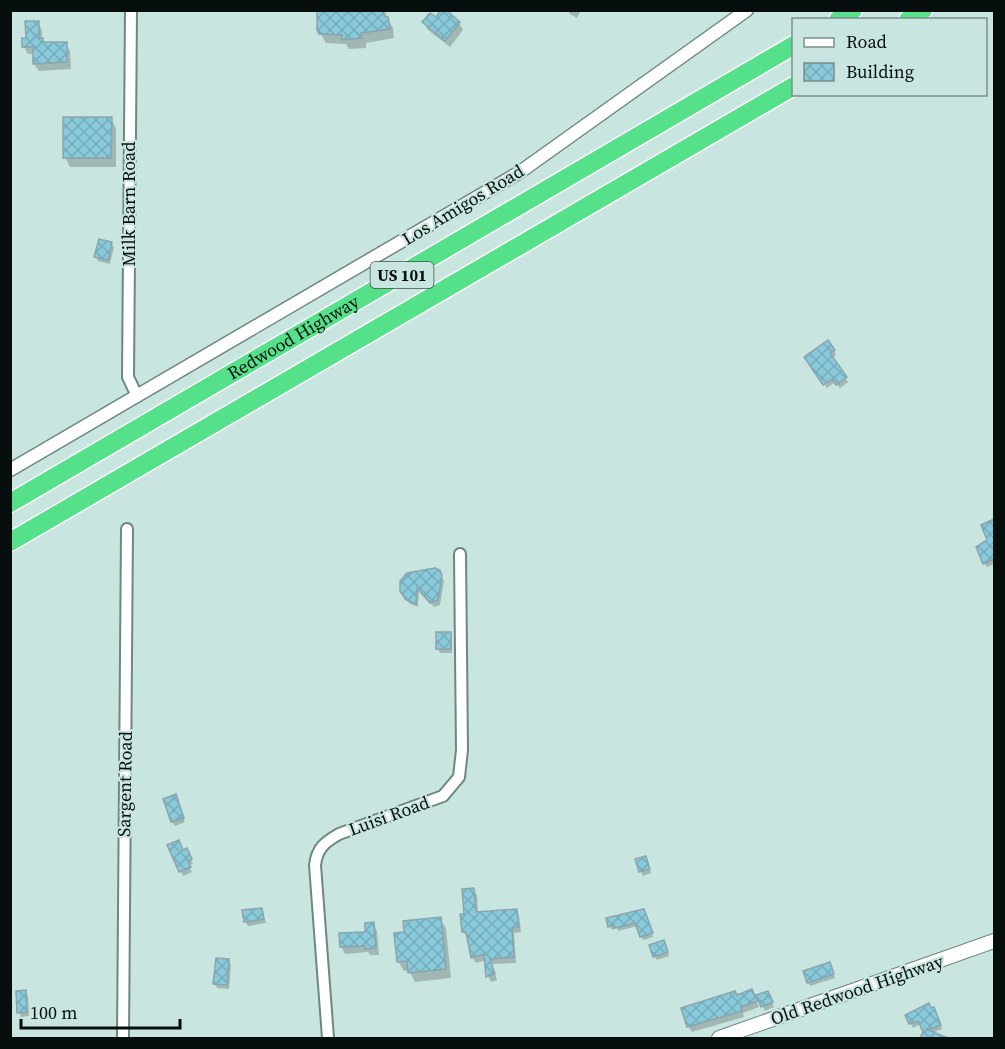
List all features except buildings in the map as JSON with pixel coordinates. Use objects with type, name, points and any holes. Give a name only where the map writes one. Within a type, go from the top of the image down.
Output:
[{"type":"highway","name":"Redwood Highway","points":[[10,503],[792,46]]},
{"type":"highway","name":"Redwood Highway","points":[[10,542],[792,87]]},
{"type":"main road","name":"Old Redwood Highway","points":[[719,1038],[994,941]]},
{"type":"street","name":"Milk Barn Road","points":[[131,10],[128,377],[137,396]]},
{"type":"street","name":"Los Amigos Road","points":[[10,470],[520,172],[747,10]]},
{"type":"street","name":"Sargent Road","points":[[123,1038],[127,530]]},
{"type":"street","name":"Luisi Road","points":[[328,1038],[316,857],[324,842],[339,834],[443,796],[459,777],[462,750],[460,554]]}]
